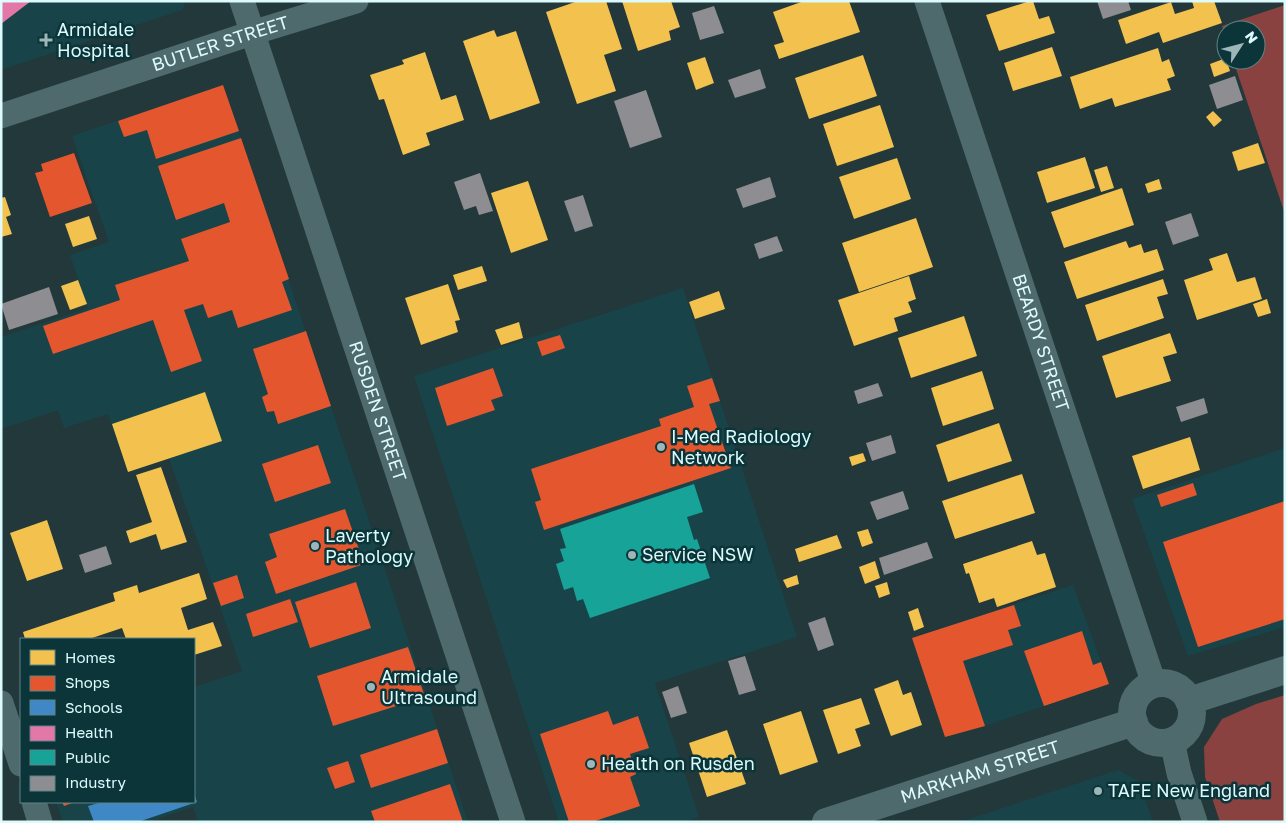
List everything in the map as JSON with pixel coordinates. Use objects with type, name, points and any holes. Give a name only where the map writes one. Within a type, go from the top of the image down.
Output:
[{"type":"street","name":"RUSDEN STREET","points":[[242,1],[513,822]]},
{"type":"street","name":"BUTLER STREET","points":[[1,116],[252,33],[356,1]]},
{"type":"street","name":"BEARDY STREET","points":[[927,1],[1154,684]]},
{"type":"street","points":[[1189,700],[1285,670]]},
{"type":"street","points":[[1162,683],[1174,686],[1183,692],[1189,700],[1192,710],[1190,724],[1184,733],[1172,742],[1162,743],[1147,739],[1139,732],[1134,722],[1132,708],[1137,696],[1144,689],[1154,684],[1162,683]]},
{"type":"street","points":[[1,703],[20,761]]},
{"type":"street","name":"MARKHAM STREET","points":[[826,822],[1134,722]]},
{"type":"street","points":[[1172,742],[1179,773],[1195,822]]},
{"type":"street","points":[[34,803],[40,822]]},
{"type":"shaded area","name":"Armidale Hospital","points":[[1,1],[186,1],[182,10],[1,70]]},
{"type":"shaded area","points":[[1285,5],[1285,214],[1236,70],[1266,70],[1266,20],[1240,20]]},
{"type":"shaded area","points":[[223,85],[468,822],[198,822],[193,807],[148,822],[63,822],[56,803],[195,803],[195,687],[242,671],[169,458],[128,472],[108,414],[64,428],[58,410],[1,429],[1,337],[88,308],[70,255],[109,242],[72,136]]},
{"type":"shaded area","points":[[683,288],[797,637],[655,683],[699,817],[684,822],[559,822],[414,376]]},
{"type":"shaded area","points":[[1285,448],[1285,627],[1188,656],[1132,499]]},
{"type":"shaded area","points":[[1073,585],[1109,684],[985,726],[945,737],[912,638]]},
{"type":"shaded area","points":[[1285,695],[1285,822],[1220,822],[1205,777],[1204,747],[1222,719],[1256,704]]},
{"type":"shaded area","name":"TAFE New England","points":[[1118,770],[1139,781],[1153,822],[960,822]]},
{"type":"building: Homes","points":[[578,1],[606,1],[622,49],[604,55],[616,91],[577,104],[546,12]]},
{"type":"building: Homes","points":[[622,1],[671,1],[680,27],[669,31],[671,40],[638,51]]},
{"type":"building: Homes","points":[[804,1],[849,1],[860,32],[779,59],[774,45],[784,42],[773,12]]},
{"type":"building: Homes","points":[[1033,1],[1039,19],[1049,16],[1055,33],[999,51],[986,15]]},
{"type":"building: Homes","points":[[1192,1],[1214,1],[1221,20],[1216,20],[1216,25],[1163,43],[1159,32],[1126,44],[1118,20],[1171,2],[1175,14],[1194,8]]},
{"type":"building: Homes","points":[[494,30],[497,37],[516,31],[540,103],[490,120],[463,41]]},
{"type":"building: Homes","points":[[1052,47],[1062,76],[1013,91],[1004,63]]},
{"type":"building: Homes","points":[[1158,48],[1162,62],[1169,59],[1175,76],[1167,79],[1171,90],[1115,107],[1112,98],[1080,109],[1070,77]]},
{"type":"building: Homes","points":[[425,52],[441,100],[456,95],[464,120],[426,133],[430,145],[403,155],[384,99],[379,100],[370,75],[404,64],[402,60]]},
{"type":"building: Homes","points":[[863,55],[877,96],[809,119],[795,78]]},
{"type":"building: Homes","points":[[705,57],[714,83],[696,90],[687,63]]},
{"type":"building: Homes","points":[[1216,62],[1216,70],[1230,71],[1214,77],[1210,64]]},
{"type":"building: Homes","points":[[880,105],[894,147],[837,166],[823,124]]},
{"type":"building: Homes","points":[[1213,111],[1222,120],[1214,127],[1206,117]]},
{"type":"building: Homes","points":[[1258,143],[1265,163],[1238,171],[1232,152]]},
{"type":"building: Homes","points":[[1085,157],[1095,188],[1047,203],[1037,172]]},
{"type":"building: Homes","points":[[897,158],[911,199],[854,219],[839,177]]},
{"type":"building: Homes","points":[[1107,166],[1114,188],[1101,192],[1094,170]]},
{"type":"building: Homes","points":[[1159,179],[1162,189],[1148,193],[1145,184]]},
{"type":"building: Homes","points":[[528,181],[548,240],[511,253],[491,193]]},
{"type":"building: Homes","points":[[1122,188],[1134,225],[1064,248],[1051,212]]},
{"type":"building: Homes","points":[[5,197],[11,215],[6,217],[12,234],[1,237],[1,198]]},
{"type":"building: Homes","points":[[89,216],[97,239],[73,247],[65,224]]},
{"type":"building: Homes","points":[[916,218],[933,267],[859,292],[842,243]]},
{"type":"building: Homes","points":[[1126,241],[1129,248],[1141,244],[1144,253],[1157,249],[1164,270],[1077,299],[1064,262]]},
{"type":"building: Homes","points":[[1227,253],[1237,282],[1255,277],[1262,299],[1197,320],[1184,280],[1213,270],[1209,259]]},
{"type":"building: Homes","points":[[482,266],[487,281],[458,290],[453,275]]},
{"type":"building: Homes","points":[[909,276],[916,299],[908,302],[912,312],[894,318],[898,331],[854,346],[838,300]]},
{"type":"building: Homes","points":[[1163,279],[1168,294],[1157,297],[1164,318],[1097,341],[1085,305]]},
{"type":"building: Homes","points":[[78,280],[87,304],[70,310],[61,286]]},
{"type":"building: Homes","points":[[448,284],[460,320],[455,321],[458,332],[421,345],[405,298]]},
{"type":"building: Homes","points":[[719,291],[725,309],[695,319],[689,302]]},
{"type":"building: Homes","points":[[1267,299],[1271,313],[1258,317],[1253,304]]},
{"type":"building: Homes","points":[[964,316],[977,356],[911,378],[898,338]]},
{"type":"building: Homes","points":[[519,322],[523,338],[501,345],[495,330]]},
{"type":"building: Homes","points":[[1170,333],[1177,353],[1163,357],[1171,381],[1116,398],[1102,356]]},
{"type":"building: Homes","points":[[982,371],[994,409],[943,426],[931,388]]},
{"type":"building: Homes","points":[[205,392],[222,441],[128,472],[112,424]]},
{"type":"building: Homes","points":[[999,423],[1012,461],[948,482],[936,445]]},
{"type":"building: Homes","points":[[1190,437],[1200,470],[1143,489],[1132,456]]},
{"type":"building: Homes","points":[[863,453],[866,461],[852,466],[849,457]]},
{"type":"building: Homes","points":[[161,467],[187,542],[161,550],[156,534],[130,543],[126,531],[152,522],[136,475]]},
{"type":"building: Homes","points":[[1022,474],[1035,513],[955,539],[942,501]]},
{"type":"building: Homes","points":[[47,520],[63,569],[27,581],[10,533]]},
{"type":"building: Homes","points":[[868,529],[873,543],[862,547],[857,532]]},
{"type":"building: Homes","points":[[837,535],[842,548],[799,562],[795,549]]},
{"type":"building: Homes","points":[[1032,541],[1037,555],[1045,553],[1056,587],[997,607],[994,598],[979,603],[969,573],[966,574],[963,564]]},
{"type":"building: Homes","points":[[875,561],[880,578],[865,584],[859,567]]},
{"type":"building: Homes","points":[[199,573],[207,599],[181,608],[188,630],[213,622],[222,646],[195,655],[195,638],[126,638],[122,628],[92,638],[25,638],[23,632],[115,601],[113,593],[137,585],[139,593]]},
{"type":"building: Homes","points":[[797,575],[799,584],[787,588],[783,580]]},
{"type":"building: Homes","points":[[887,582],[890,594],[879,598],[875,586]]},
{"type":"building: Homes","points":[[918,608],[924,627],[914,631],[908,612]]},
{"type":"building: Homes","points":[[898,680],[903,695],[911,692],[922,725],[891,736],[874,689]]},
{"type":"building: Homes","points":[[861,698],[870,724],[855,729],[861,746],[838,754],[823,710]]},
{"type":"building: Homes","points":[[801,711],[818,762],[780,775],[763,724]]},
{"type":"building: Homes","points":[[727,730],[746,784],[707,797],[689,743]]},
{"type":"building: Shops","points":[[223,85],[239,131],[156,159],[147,130],[124,137],[118,121]]},
{"type":"building: Shops","points":[[241,138],[289,279],[282,282],[292,310],[238,328],[232,310],[208,318],[203,304],[184,310],[202,361],[171,372],[153,320],[53,354],[43,326],[120,300],[115,285],[189,261],[181,239],[230,222],[224,203],[176,220],[158,166]]},
{"type":"building: Shops","points":[[74,153],[92,203],[50,217],[35,173],[43,171],[41,164]]},
{"type":"building: Shops","points":[[306,331],[331,406],[278,424],[274,411],[267,412],[262,397],[268,394],[253,349]]},
{"type":"building: Shops","points":[[560,335],[565,348],[542,356],[537,342]]},
{"type":"building: Shops","points":[[493,368],[503,396],[491,400],[495,410],[447,426],[435,388]]},
{"type":"building: Shops","name":"I-Med Radiology Network","points":[[712,378],[720,401],[709,404],[731,468],[544,530],[535,502],[541,500],[531,469],[661,426],[659,419],[694,407],[687,386]]},
{"type":"building: Shops","points":[[318,445],[331,483],[275,502],[262,464]]},
{"type":"building: Shops","points":[[1193,483],[1197,495],[1161,507],[1157,495]]},
{"type":"building: Shops","points":[[1285,501],[1285,619],[1198,647],[1163,542]]},
{"type":"building: Shops","name":"Laverty Pathology","points":[[345,509],[364,564],[276,594],[265,562],[277,557],[269,534]]},
{"type":"building: Shops","points":[[237,575],[244,598],[221,606],[213,583]]},
{"type":"building: Shops","points":[[356,582],[371,628],[310,648],[295,602]]},
{"type":"building: Shops","points":[[290,599],[298,622],[253,637],[246,614]]},
{"type":"building: Shops","points":[[1014,605],[1021,626],[1008,630],[1013,645],[963,661],[985,726],[945,737],[912,638]]},
{"type":"building: Shops","points":[[1082,631],[1093,665],[1101,662],[1109,684],[1044,706],[1024,651]]},
{"type":"building: Shops","name":"Armidale Ultrasound","points":[[408,647],[425,697],[333,726],[317,676]]},
{"type":"building: Shops","name":"Health on Rusden","points":[[608,711],[613,725],[638,716],[649,748],[630,754],[636,774],[630,777],[640,806],[592,822],[569,822],[540,734]]},
{"type":"building: Shops","points":[[437,729],[448,763],[371,788],[360,755]]},
{"type":"building: Shops","points":[[348,761],[355,782],[335,789],[327,768]]},
{"type":"building: Shops","points":[[450,784],[463,822],[375,822],[371,811]]},
{"type":"building: Schools","points":[[98,803],[194,803],[138,822],[94,822],[88,806]]},
{"type":"building: Health","points":[[1,1],[31,1],[1,24]]},
{"type":"building: Public","name":"Service NSW","points":[[694,484],[703,512],[687,517],[694,540],[697,539],[710,578],[590,618],[583,599],[577,601],[573,587],[564,590],[556,564],[564,561],[560,549],[566,548],[560,529]]},
{"type":"building: Industry","points":[[1097,1],[1128,1],[1131,10],[1103,19]]},
{"type":"building: Industry","points":[[714,6],[724,33],[700,40],[692,13]]},
{"type":"building: Industry","points":[[760,69],[766,88],[735,98],[728,80]]},
{"type":"building: Industry","points":[[1235,76],[1243,100],[1217,109],[1209,85]]},
{"type":"building: Industry","points":[[646,90],[662,137],[630,148],[614,101]]},
{"type":"building: Industry","points":[[480,173],[493,211],[479,215],[476,206],[464,210],[454,182]]},
{"type":"building: Industry","points":[[770,177],[776,197],[743,208],[736,189]]},
{"type":"building: Industry","points":[[583,195],[593,226],[575,232],[564,201]]},
{"type":"building: Industry","points":[[1191,213],[1199,236],[1173,245],[1165,222]]},
{"type":"building: Industry","points":[[777,236],[783,251],[759,259],[754,244]]},
{"type":"building: Industry","points":[[49,287],[58,314],[9,330],[1,304]]},
{"type":"building: Industry","points":[[878,383],[883,396],[858,404],[854,391]]},
{"type":"building: Industry","points":[[1204,398],[1208,413],[1181,422],[1176,407]]},
{"type":"building: Industry","points":[[891,435],[896,453],[872,461],[866,443]]},
{"type":"building: Industry","points":[[903,491],[909,509],[877,520],[870,502]]},
{"type":"building: Industry","points":[[927,542],[933,558],[884,575],[879,558]]},
{"type":"building: Industry","points":[[106,546],[112,564],[85,573],[79,555]]},
{"type":"building: Industry","points":[[825,617],[834,645],[818,651],[808,623]]},
{"type":"building: Industry","points":[[745,656],[756,690],[739,695],[728,661]]},
{"type":"building: Industry","points":[[678,686],[687,713],[671,718],[662,692]]},
{"type":"place","name":"Armidale Hospital","points":[[46,40]]},
{"type":"place","name":"I-Med Radiology Network","points":[[661,447]]},
{"type":"place","name":"Laverty Pathology","points":[[315,546]]},
{"type":"place","name":"Service NSW","points":[[632,555]]},
{"type":"place","name":"Armidale Ultrasound","points":[[371,687]]},
{"type":"place","name":"Health on Rusden","points":[[591,764]]},
{"type":"place","name":"TAFE New England","points":[[1098,791]]}]
